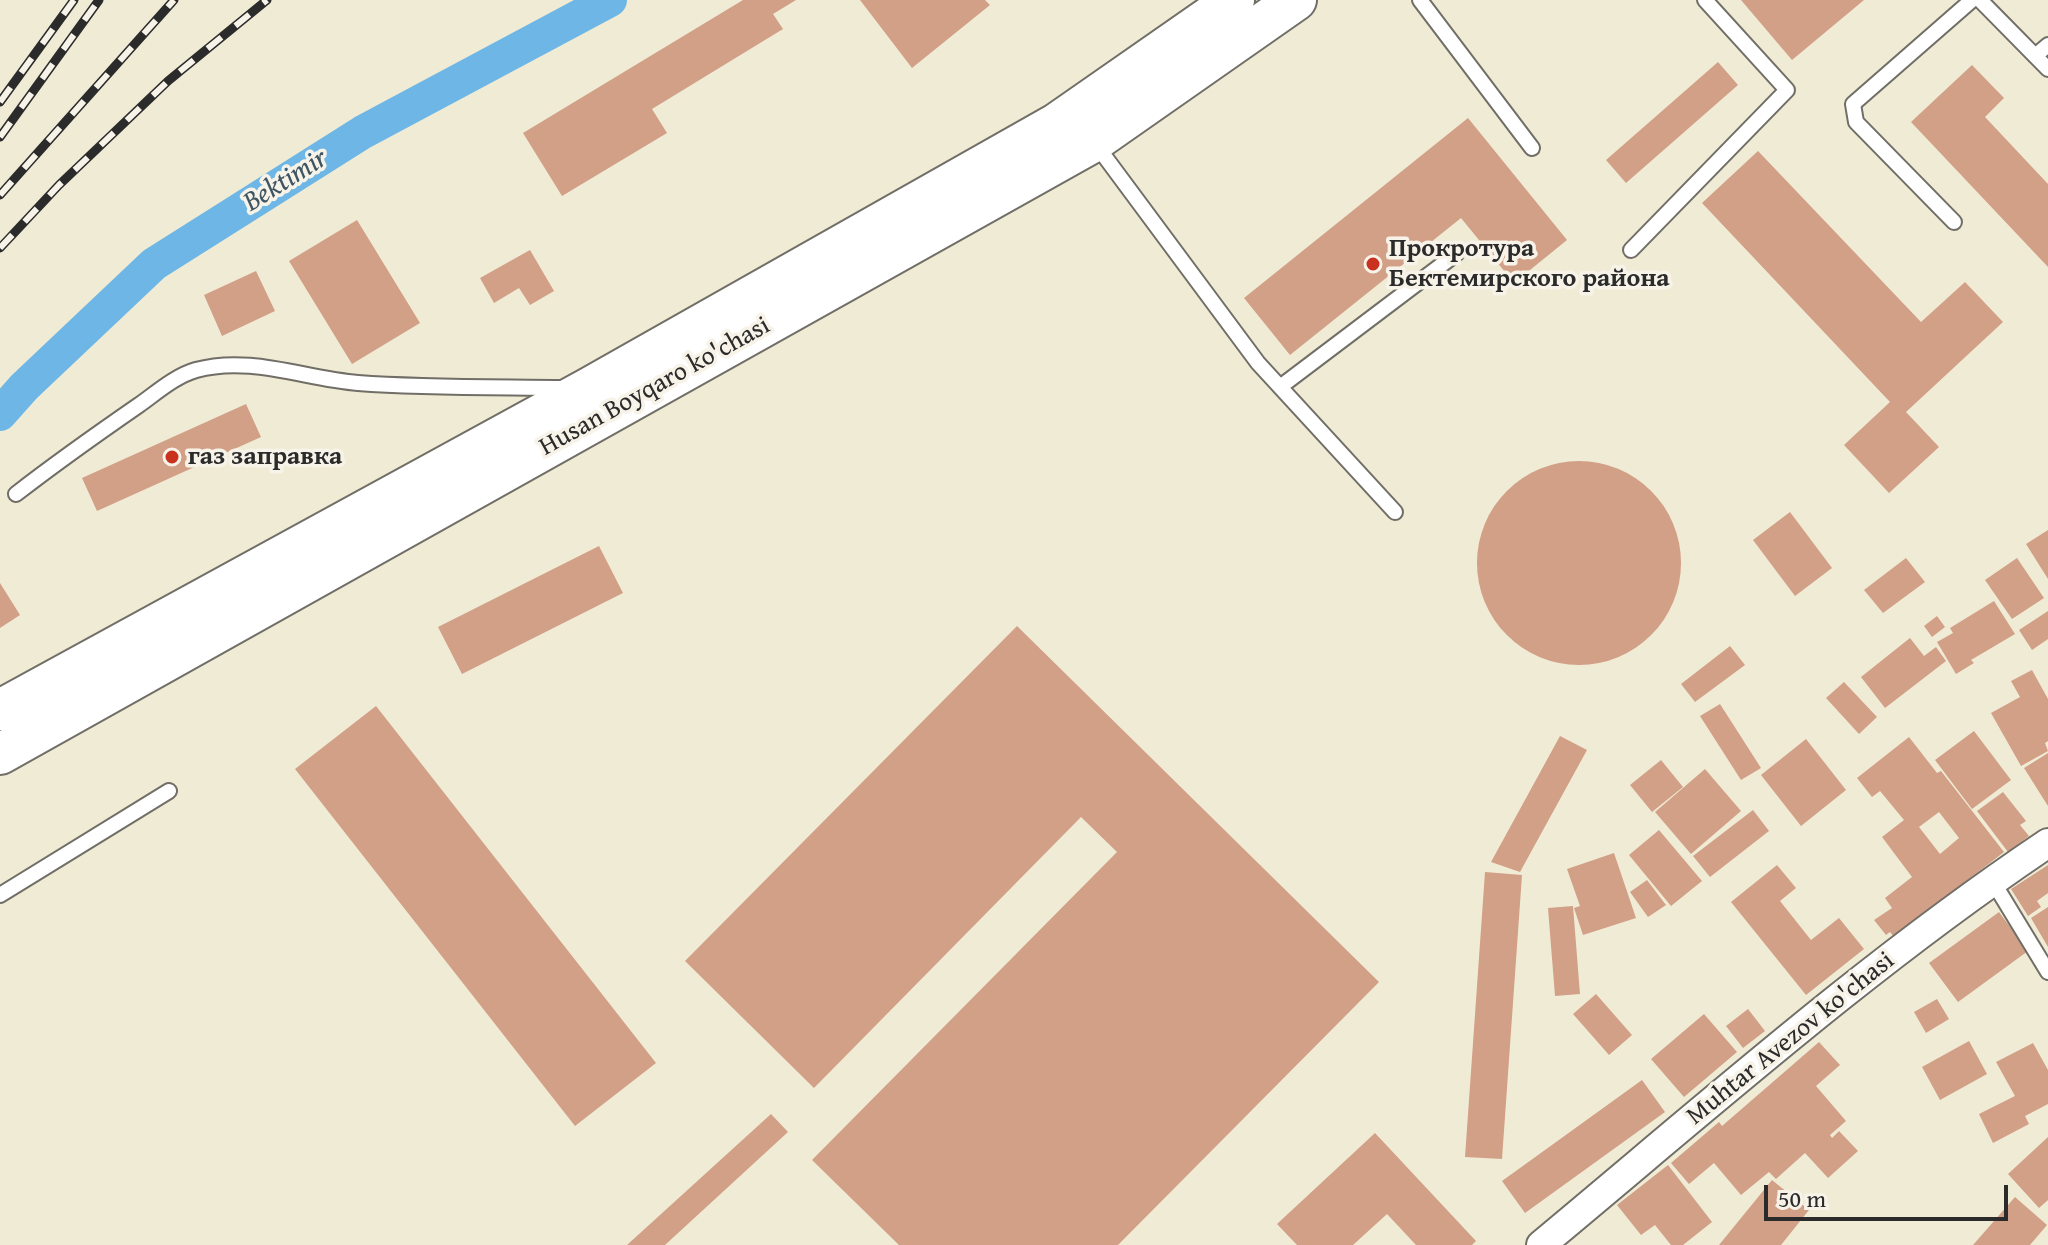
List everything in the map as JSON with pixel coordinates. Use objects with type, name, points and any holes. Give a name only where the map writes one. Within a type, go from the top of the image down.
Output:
[{"type":"main road","name":"Husan Boyqaro ko'chasi","points":[[0,710],[589,388],[1056,124],[1234,0]]},
{"type":"main road","name":"Husan Boyqaro ko'chasi","points":[[0,754],[1093,142],[1296,0]]},
{"type":"street","name":"Muhtar Avezov ko'chasi","points":[[1541,1245],[1855,983],[1992,880],[2048,843]]},
{"type":"lane","points":[[1420,0],[1532,148]]},
{"type":"lane","points":[[1631,250],[1787,90],[1705,0]]},
{"type":"lane","points":[[1954,222],[1856,122],[1853,104],[1972,0]]},
{"type":"lane","points":[[1980,0],[2048,69]]},
{"type":"lane","points":[[2035,56],[2048,45]]},
{"type":"lane","points":[[1093,142],[1258,363],[1395,512]]},
{"type":"lane","points":[[1280,387],[1456,254]]},
{"type":"lane","points":[[16,494],[175,380],[194,371],[219,366],[288,370],[355,383],[589,388]]},
{"type":"lane","points":[[0,895],[169,791]]},
{"type":"lane","points":[[1992,880],[2048,972]]},
{"type":"building","points":[[743,0],[796,0],[773,14],[783,29],[652,109],[667,133],[562,196],[523,133]]},
{"type":"building","points":[[860,0],[985,0],[990,5],[912,68]]},
{"type":"building","points":[[1741,0],[1864,0],[1792,60]]},
{"type":"building","points":[[1718,62],[1738,85],[1626,183],[1606,160]]},
{"type":"building","points":[[1972,65],[2004,98],[1985,117],[2048,184],[2048,267],[1911,122]]},
{"type":"building","points":[[1468,118],[1567,240],[1514,283],[1461,218],[1290,355],[1244,298]]},
{"type":"building","points":[[1758,151],[1921,322],[1965,282],[2003,322],[1906,412],[1939,447],[1889,493],[1844,445],[1890,402],[1702,203]]},
{"type":"building","points":[[357,220],[420,323],[352,364],[289,261]]},
{"type":"building","points":[[530,250],[554,291],[530,305],[519,288],[494,303],[480,278]]},
{"type":"building","points":[[256,271],[275,311],[222,336],[204,295]]},
{"type":"building","points":[[246,404],[261,437],[97,511],[82,478]]},
{"type":"building","points":[[1579,461],[1618,469],[1636,478],[1651,491],[1664,506],[1673,524],[1681,563],[1673,602],[1664,620],[1651,635],[1636,648],[1618,657],[1579,665],[1540,657],[1522,648],[1507,635],[1494,620],[1485,602],[1477,563],[1485,524],[1494,506],[1507,491],[1522,478],[1540,469]]},
{"type":"building","points":[[1790,512],[1832,568],[1795,596],[1753,540]]},
{"type":"building","points":[[2048,530],[2048,579],[2026,544]]},
{"type":"building","points":[[599,546],[623,593],[462,674],[438,627]]},
{"type":"building","points":[[1906,558],[1925,582],[1883,613],[1864,590]]},
{"type":"building","points":[[2017,558],[2044,598],[2012,619],[1985,580]]},
{"type":"building","points":[[0,583],[20,615],[0,628]]},
{"type":"building","points":[[1994,601],[2015,634],[1971,660],[1974,663],[1956,674],[1937,642],[1953,633],[1950,628]]},
{"type":"building","points":[[2048,611],[2048,639],[2032,650],[2019,630]]},
{"type":"building","points":[[1937,616],[1945,627],[1932,637],[1924,626]]},
{"type":"building","points":[[1017,626],[1379,982],[1118,1245],[899,1245],[812,1160],[1117,852],[1081,817],[814,1088],[685,961]]},
{"type":"building","points":[[1910,638],[1924,656],[1936,647],[1946,661],[1885,708],[1861,677]]},
{"type":"building","points":[[1730,646],[1745,665],[1695,702],[1681,684]]},
{"type":"building","points":[[2032,670],[2048,699],[2048,741],[2045,743],[2048,751],[2021,766],[1991,713],[2020,697],[2011,681]]},
{"type":"building","points":[[1844,682],[1877,717],[1859,734],[1826,698]]},
{"type":"building","points":[[1720,704],[1761,768],[1741,780],[1700,716]]},
{"type":"building","points":[[376,706],[656,1063],[575,1126],[295,769]]},
{"type":"building","points":[[1974,731],[2011,780],[1972,809],[1935,760]]},
{"type":"building","points":[[1560,736],[1587,750],[1520,872],[1491,862]]},
{"type":"building","points":[[1909,737],[1937,773],[1941,771],[2004,852],[1894,937],[1890,932],[1886,935],[1874,920],[1892,908],[1885,898],[1912,877],[1882,837],[1904,820],[1880,791],[1872,797],[1857,778]],"holes":[[[1939,812],[1959,838],[1940,854],[1919,827]]]},
{"type":"building","points":[[1806,739],[1846,790],[1801,826],[1761,775]]},
{"type":"building","points":[[2048,753],[2048,806],[2024,768]]},
{"type":"building","points":[[1661,760],[1683,787],[1652,812],[1630,785]]},
{"type":"building","points":[[1705,769],[1741,811],[1691,854],[1655,812]]},
{"type":"building","points":[[2003,792],[2026,821],[2020,825],[2029,836],[2008,852],[1977,811]]},
{"type":"building","points":[[1753,810],[1769,831],[1710,877],[1693,856]]},
{"type":"building","points":[[1659,830],[1702,881],[1671,906],[1629,855]]},
{"type":"building","points":[[1614,853],[1636,918],[1583,935],[1574,908],[1580,906],[1567,869]]},
{"type":"building","points":[[1777,865],[1796,888],[1780,901],[1811,940],[1839,918],[1864,949],[1806,995],[1731,902]]},
{"type":"building","points":[[2048,865],[2048,893],[2037,901],[2041,907],[2028,916],[2011,889]]},
{"type":"building","points":[[1485,872],[1522,875],[1502,1159],[1465,1157]]},
{"type":"building","points":[[1647,880],[1666,905],[1648,917],[1630,892]]},
{"type":"building","points":[[1573,906],[1580,994],[1555,996],[1548,908]]},
{"type":"building","points":[[2048,907],[2048,947],[2031,918]]},
{"type":"building","points":[[1999,912],[2028,951],[1958,1002],[1929,963]]},
{"type":"building","points":[[1596,994],[1632,1035],[1609,1055],[1573,1014]]},
{"type":"building","points":[[1937,999],[1949,1019],[1926,1033],[1914,1012]]},
{"type":"building","points":[[1748,1009],[1765,1031],[1743,1048],[1726,1026]]},
{"type":"building","points":[[1704,1014],[1737,1052],[1684,1097],[1651,1059]]},
{"type":"building","points":[[1969,1041],[1987,1074],[1940,1100],[1922,1067]]},
{"type":"building","points":[[1819,1042],[1840,1065],[1816,1086],[1846,1121],[1830,1135],[1832,1138],[1839,1131],[1858,1151],[1828,1178],[1805,1153],[1776,1179],[1769,1172],[1741,1195],[1714,1163],[1689,1184],[1671,1163],[1719,1122],[1722,1126]]},
{"type":"building","points":[[2033,1043],[2048,1070],[2048,1104],[2025,1116],[2029,1124],[1993,1143],[1979,1114],[2015,1096],[1996,1062]]},
{"type":"building","points":[[1642,1080],[1665,1112],[1525,1213],[1502,1181]]},
{"type":"building","points":[[771,1114],[788,1132],[665,1245],[627,1245]]},
{"type":"building","points":[[1375,1133],[1476,1241],[1472,1245],[1416,1245],[1387,1214],[1353,1245],[1297,1245],[1277,1224]]},
{"type":"building","points":[[2048,1137],[2048,1200],[2039,1208],[2008,1174]]},
{"type":"building","points":[[1668,1165],[1712,1222],[1683,1245],[1671,1245],[1655,1225],[1641,1235],[1617,1205]]},
{"type":"building","points":[[1772,1180],[1809,1210],[1781,1245],[1719,1245]]},
{"type":"building","points":[[2015,1197],[2047,1225],[2030,1245],[1973,1245]]},
{"type":"waterway","name":"Bektimir","points":[[0,414],[24,387],[154,264],[363,132],[610,0]]},
{"type":"railway","points":[[0,102],[74,0]]},
{"type":"railway","points":[[0,137],[99,0]]},
{"type":"railway","points":[[0,195],[174,0]]},
{"type":"railway","points":[[0,248],[59,185],[168,81],[267,0]]},
{"type":"place","name":"Прокротура Бектемирского района","points":[[1373,264]]},
{"type":"place","name":"газ заправка","points":[[172,457]]}]
